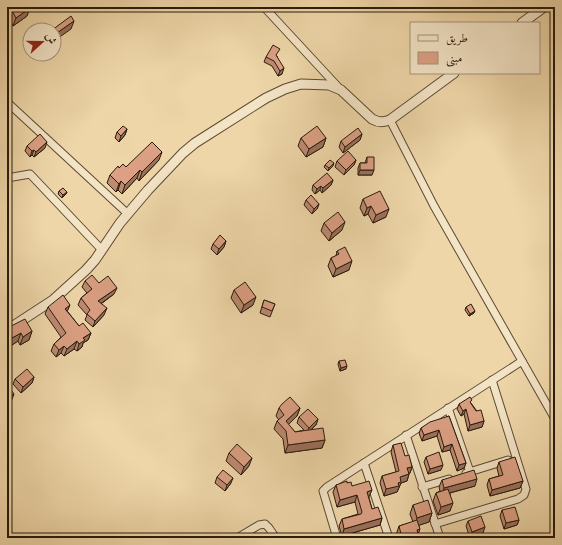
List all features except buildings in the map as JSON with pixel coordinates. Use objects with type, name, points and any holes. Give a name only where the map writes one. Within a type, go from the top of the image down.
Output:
[{"type":"street","points":[[264,7],[340,90],[372,119],[378,122],[390,120],[453,74]]},
{"type":"street","points":[[523,22],[544,7]]},
{"type":"street","points":[[7,330],[53,300],[86,270],[148,190],[183,153],[195,143],[266,98],[286,89],[301,84],[329,85],[340,90]]},
{"type":"street","points":[[7,102],[128,214]]},
{"type":"street","points":[[390,120],[434,206],[555,419]]},
{"type":"street","points":[[7,178],[30,174],[102,250]]},
{"type":"street","points":[[337,538],[324,491],[327,487],[522,361]]},
{"type":"street","points":[[435,524],[518,499],[524,495],[526,490],[492,380]]},
{"type":"street","points":[[448,408],[470,472]]},
{"type":"street","points":[[406,436],[440,538]]},
{"type":"street","points":[[422,487],[516,457]]},
{"type":"street","points":[[364,463],[389,538]]},
{"type":"street","points":[[237,538],[259,525],[265,524],[276,538]]}]
